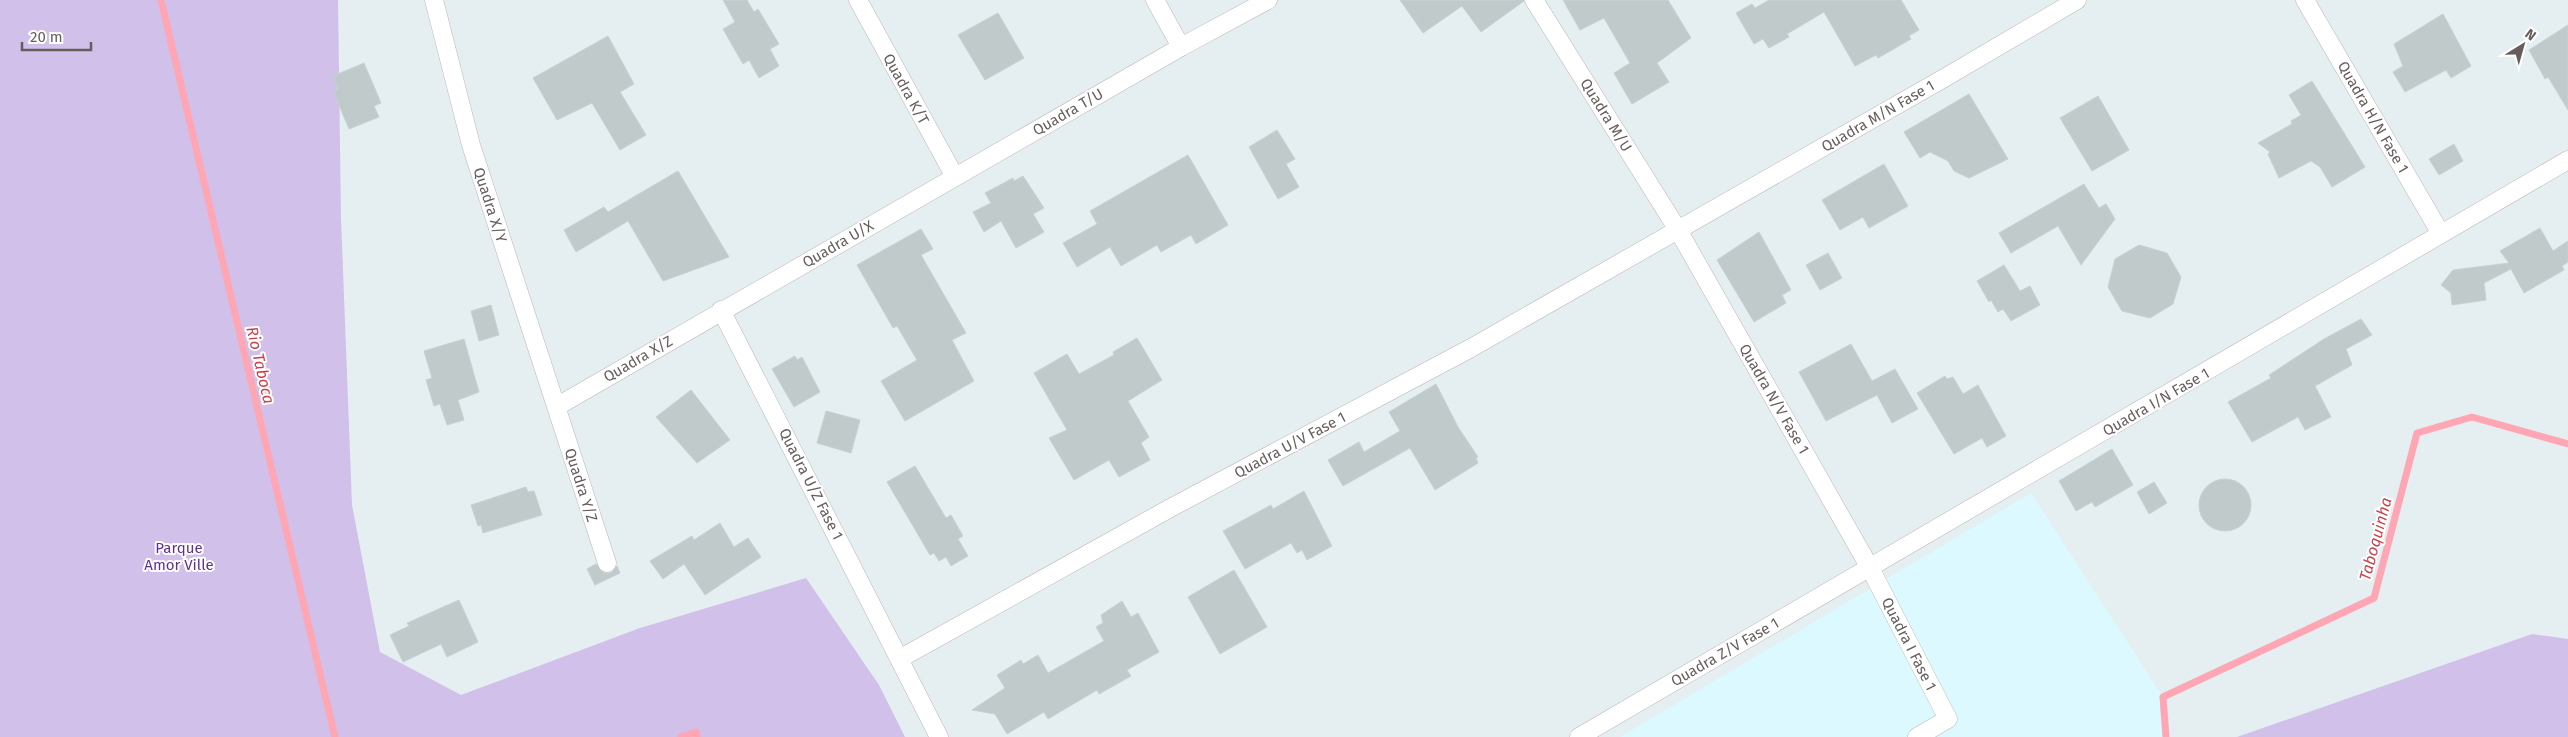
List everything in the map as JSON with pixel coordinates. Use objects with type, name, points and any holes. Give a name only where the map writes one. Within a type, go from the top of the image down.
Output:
[{"type":"street","name":"Quadra X/Y","points":[[434,0],[471,145],[556,407]]},
{"type":"street","name":"Quadra K/T","points":[[858,0],[955,177]]},
{"type":"street","points":[[1155,0],[1181,47]]},
{"type":"street","name":"Quadra T/U","points":[[955,177],[1181,47],[1268,0]]},
{"type":"street","name":"Quadra M/U","points":[[1534,0],[1678,230]]},
{"type":"street","name":"Quadra M/N Fase 1","points":[[1678,230],[2077,0]]},
{"type":"street","name":"Quadra H/N Fase 1","points":[[2305,0],[2441,234]]},
{"type":"street","name":"Quadra I/N Fase 1","points":[[1870,568],[2568,160]]},
{"type":"street","name":"Quadra U/X","points":[[721,310],[955,177]]},
{"type":"street","name":"Quadra N/V Fase 1","points":[[1678,230],[1870,568]]},
{"type":"street","name":"Quadra U/V Fase 1","points":[[901,658],[1174,506],[1471,348],[1678,230]]},
{"type":"street","name":"Quadra X/Z","points":[[556,407],[721,310]]},
{"type":"street","name":"Quadra U/Z Fase 1","points":[[721,310],[901,658]]},
{"type":"street","name":"Quadra Y/Z","points":[[556,407],[607,563]]},
{"type":"street","name":"Quadra I Fase 1","points":[[1870,568],[1948,719],[1917,737]]},
{"type":"street","name":"Quadra Z/V Fase 1","points":[[1579,737],[1870,568]]},
{"type":"street","points":[[901,658],[939,737]]},
{"type":"shaded area","points":[[2031,493],[2163,697],[2166,737],[1620,737]]},
{"type":"green space","name":"Parque Amor Ville","points":[[0,0],[338,0],[341,218],[352,505],[380,652],[461,695],[640,628],[806,578],[879,685],[905,737],[0,737]]},
{"type":"green space","points":[[2532,634],[2568,639],[2568,737],[2237,737]]},
{"type":"building","points":[[723,0],[747,0],[754,12],[758,9],[779,44],[770,49],[779,66],[759,78],[749,60],[743,64],[723,29],[735,22]]},
{"type":"building","points":[[1400,0],[1524,1],[1481,32],[1462,6],[1423,33]]},
{"type":"building","points":[[1563,0],[1668,0],[1691,38],[1657,63],[1669,82],[1632,104],[1614,73],[1630,63],[1604,18],[1580,30]]},
{"type":"building","points":[[1769,0],[1901,0],[1919,30],[1909,36],[1911,39],[1878,58],[1876,55],[1855,66],[1824,12],[1787,34],[1789,37],[1769,48],[1763,39],[1754,44],[1736,13],[1752,4],[1755,8]]},
{"type":"building","points":[[998,13],[1024,58],[985,80],[958,35]]},
{"type":"building","points":[[2443,14],[2471,66],[2451,78],[2446,70],[2405,92],[2393,72],[2403,66],[2394,44]]},
{"type":"building","points":[[2568,25],[2568,110],[2548,77],[2545,79],[2529,50]]},
{"type":"building","points":[[608,36],[634,84],[620,92],[646,135],[620,150],[592,103],[557,120],[533,78]]},
{"type":"building","points":[[364,63],[381,103],[374,106],[379,117],[349,129],[333,91],[338,89],[333,76]]},
{"type":"building","points":[[2312,81],[2365,167],[2332,187],[2320,167],[2311,161],[2279,178],[2268,154],[2270,152],[2258,143],[2292,124],[2291,121],[2301,115],[2289,95]]},
{"type":"building","points":[[1969,94],[2008,159],[1969,178],[1954,171],[1948,161],[1930,152],[1920,158],[1904,132]]},
{"type":"building","points":[[2098,96],[2129,150],[2092,171],[2060,118]]},
{"type":"building","points":[[1277,130],[1295,159],[1286,164],[1299,187],[1278,199],[1249,147]]},
{"type":"building","points":[[2454,144],[2463,161],[2439,175],[2429,159]]},
{"type":"building","points":[[1188,155],[1228,225],[1196,244],[1191,235],[1161,252],[1157,245],[1121,266],[1110,247],[1077,267],[1063,243],[1097,224],[1090,211]]},
{"type":"building","points":[[1884,164],[1908,206],[1869,228],[1863,217],[1840,230],[1822,200]]},
{"type":"building","points":[[678,171],[729,257],[663,281],[628,221],[576,252],[564,230],[604,207],[608,212]]},
{"type":"building","points":[[1023,176],[1044,208],[1033,214],[1044,232],[1016,248],[1001,221],[984,232],[973,212],[991,203],[985,193],[1013,178],[1014,181]]},
{"type":"building","points":[[2084,184],[2099,208],[2106,204],[2115,219],[2081,265],[2058,226],[2011,253],[1999,233]]},
{"type":"building","points":[[2540,228],[2553,251],[2568,241],[2568,262],[2562,266],[2564,270],[2524,293],[2511,269],[2484,283],[2486,300],[2452,305],[2451,293],[2441,285],[2453,270],[2509,263],[2500,251]]},
{"type":"building","points":[[921,229],[933,249],[921,255],[966,333],[952,340],[974,381],[905,421],[881,381],[917,360],[897,326],[893,328],[857,265]]},
{"type":"building","points":[[1759,232],[1791,290],[1782,295],[1786,303],[1754,322],[1717,260]]},
{"type":"building","points":[[2139,245],[2167,253],[2181,277],[2173,304],[2150,318],[2122,311],[2108,287],[2115,259]]},
{"type":"building","points":[[1828,253],[1842,278],[1820,290],[1806,265]]},
{"type":"building","points":[[2004,265],[2020,291],[2030,286],[2040,305],[2011,321],[2003,309],[1998,312],[1991,300],[1989,302],[1977,281]]},
{"type":"building","points":[[491,305],[499,335],[479,341],[471,311]]},
{"type":"building","points":[[2361,319],[2372,335],[2346,349],[2352,365],[2315,386],[2331,417],[2305,430],[2298,417],[2252,442],[2228,402],[2271,378],[2269,375],[2324,339]]},
{"type":"building","points":[[1137,338],[1162,380],[1128,401],[1149,437],[1141,443],[1150,460],[1119,477],[1109,460],[1074,480],[1049,438],[1067,430],[1034,373],[1067,354],[1079,374],[1114,355],[1113,352]]},
{"type":"building","points":[[464,339],[479,392],[458,400],[464,420],[447,425],[440,404],[434,406],[426,380],[432,378],[424,351]]},
{"type":"building","points":[[1851,344],[1872,381],[1895,369],[1918,409],[1892,423],[1877,395],[1826,421],[1799,372]]},
{"type":"building","points":[[795,356],[797,360],[802,357],[820,392],[794,407],[772,369]]},
{"type":"building","points":[[1945,376],[1947,379],[1953,377],[1963,394],[1978,385],[2006,436],[1987,447],[1982,438],[1954,454],[1917,393]]},
{"type":"building","points":[[1436,384],[1458,427],[1478,457],[1476,458],[1478,463],[1435,490],[1410,448],[1343,486],[1328,460],[1359,442],[1364,452],[1400,431],[1389,412]]},
{"type":"building","points":[[691,390],[730,440],[697,463],[656,417]]},
{"type":"building","points":[[826,411],[860,420],[851,453],[817,443]]},
{"type":"building","points":[[2112,449],[2133,485],[2095,507],[2092,502],[2076,511],[2059,481]]},
{"type":"building","points":[[915,466],[946,518],[951,515],[963,536],[958,539],[968,556],[951,566],[946,557],[939,561],[934,553],[930,555],[887,482]]},
{"type":"building","points":[[2225,479],[2235,481],[2243,487],[2249,495],[2251,505],[2249,515],[2243,523],[2235,529],[2225,531],[2215,529],[2207,523],[2201,515],[2199,505],[2201,495],[2207,487],[2215,481]]},
{"type":"building","points":[[2154,482],[2167,503],[2149,514],[2137,492]]},
{"type":"building","points":[[526,487],[528,492],[534,491],[542,515],[483,533],[481,525],[478,526],[471,505]]},
{"type":"building","points":[[1304,491],[1332,546],[1307,560],[1302,550],[1297,553],[1291,543],[1245,569],[1223,531],[1271,505],[1273,509]]},
{"type":"building","points":[[720,523],[734,547],[748,538],[761,557],[705,595],[684,564],[663,579],[650,561],[692,536],[694,540]]},
{"type":"building","points":[[596,564],[604,573],[611,573],[617,566],[620,573],[595,585],[587,569]]},
{"type":"building","points":[[1234,570],[1267,627],[1220,654],[1188,597]]},
{"type":"building","points":[[459,600],[478,642],[447,657],[441,644],[403,662],[390,635],[409,626],[407,623]]},
{"type":"building","points":[[1122,601],[1131,617],[1138,613],[1159,652],[1127,670],[1131,676],[1099,694],[1097,690],[1048,719],[1044,712],[1007,734],[995,714],[972,710],[1005,688],[997,675],[1021,660],[1023,664],[1038,655],[1048,673],[1104,641],[1096,627],[1103,623],[1101,615]]},
{"type":"waterway","name":"Rio Taboca","points":[[161,0],[335,737]]},
{"type":"waterway","name":"Taboquinha","points":[[2166,737],[2163,697],[2374,598],[2417,433],[2472,417],[2568,444]]},
{"type":"waterway","name":"Rio Taboca","points":[[681,737],[696,732],[697,737]]}]
